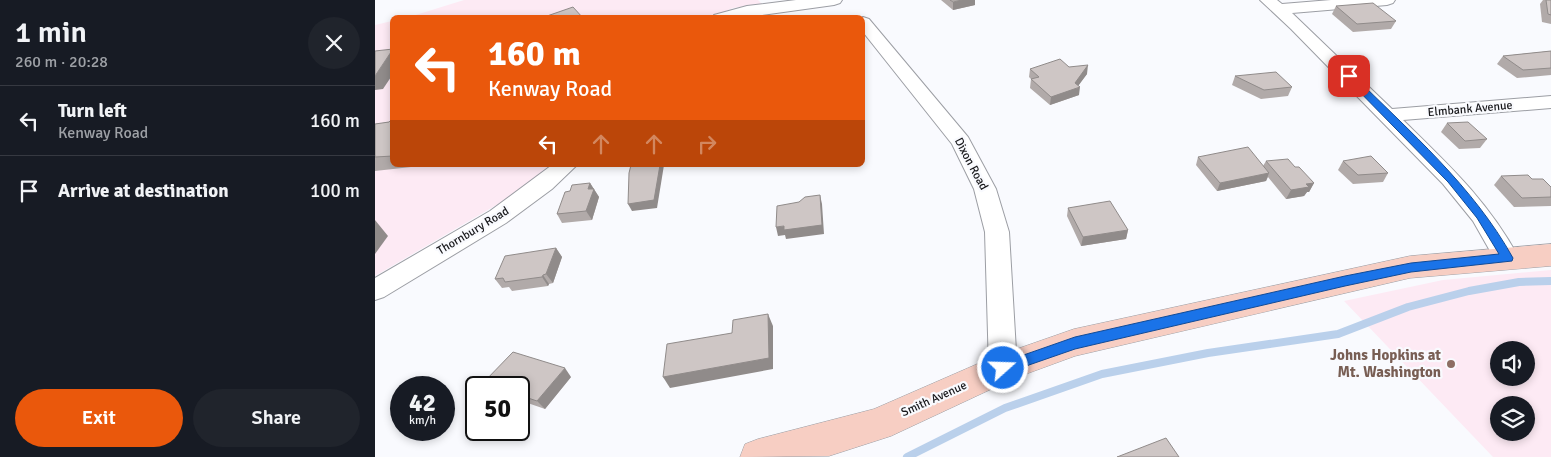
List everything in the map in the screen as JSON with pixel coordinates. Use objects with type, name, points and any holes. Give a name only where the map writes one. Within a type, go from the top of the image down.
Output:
[{"type":"main road","name":"Smith Avenue","points":[[758,457],[878,424],[1003,368],[1075,343],[1411,267],[1551,255]]},
{"type":"street","points":[[732,15],[747,11],[834,0]]},
{"type":"street","points":[[1274,4],[1387,0]]},
{"type":"street","points":[[1274,4],[1389,115],[1469,201],[1481,215],[1507,258]]},
{"type":"street","name":"Dixon Road","points":[[865,24],[961,142],[985,189],[997,232],[1003,368]]},
{"type":"street","name":"Elmbank Avenue","points":[[1389,115],[1551,102]]},
{"type":"street","name":"Thornbury Road","points":[[375,290],[519,202],[545,184],[564,167]]},
{"type":"shaded area","points":[[464,0],[758,0],[762,4],[733,8],[716,15],[416,15]]},
{"type":"shaded area","points":[[390,21],[390,167],[553,167],[544,177],[375,276],[375,25]]},
{"type":"shaded area","name":"Johns Hopkins at Mt. Washington","points":[[1551,270],[1551,457],[1493,457],[1344,301],[1443,280]]},
{"type":"building","points":[[1546,0],[1551,0],[1551,15],[1548,14]]},
{"type":"building","points":[[1373,3],[1396,21],[1357,24],[1336,6]]},
{"type":"building","points":[[573,7],[580,15],[550,15]]},
{"type":"building","points":[[390,49],[390,54],[375,76],[375,51]]},
{"type":"building","points":[[1551,51],[1551,68],[1523,70],[1503,56]]},
{"type":"building","points":[[1060,59],[1069,67],[1088,65],[1075,83],[1080,87],[1051,97],[1031,79],[1039,77],[1030,69]]},
{"type":"building","points":[[1276,72],[1292,87],[1264,90],[1235,76]]},
{"type":"building","points":[[389,122],[390,156],[375,157],[375,124]]},
{"type":"building","points":[[1468,122],[1487,139],[1465,141],[1447,123]]},
{"type":"building","points":[[1248,147],[1269,173],[1220,183],[1198,157]]},
{"type":"building","points":[[1371,156],[1388,173],[1358,175],[1343,161]]},
{"type":"building","points":[[1288,159],[1295,167],[1299,167],[1314,183],[1306,184],[1309,187],[1291,190],[1266,161]]},
{"type":"building","points":[[630,167],[660,167],[654,200],[628,204]]},
{"type":"building","points":[[1528,175],[1532,179],[1543,179],[1551,187],[1551,197],[1522,198],[1501,176]]},
{"type":"building","points":[[590,183],[588,189],[594,189],[586,211],[557,214],[565,192],[570,191],[572,185]]},
{"type":"building","points":[[820,195],[822,225],[784,230],[784,226],[776,227],[777,206],[799,202],[805,197]]},
{"type":"building","points":[[1110,201],[1128,230],[1083,237],[1068,208]]},
{"type":"building","points":[[556,248],[546,274],[542,277],[505,282],[503,278],[495,279],[505,256]]},
{"type":"building","points":[[768,314],[769,358],[663,377],[667,344],[732,333],[733,320]]},
{"type":"building","points":[[513,352],[565,368],[537,401],[530,399],[530,376],[490,376]]},
{"type":"building","points":[[1166,438],[1179,457],[1117,457]]},
{"type":"waterway","points":[[907,457],[1005,408],[1102,374],[1208,353],[1338,334],[1408,307],[1469,291],[1519,282],[1551,281]]},
{"type":"place","name":"Johns Hopkins at Mt. Washington","points":[[1451,364]]},
{"type":"route","points":[[1003,368],[1075,343],[1345,281],[1411,267],[1507,258],[1481,215],[1451,180],[1349,76]]}]
